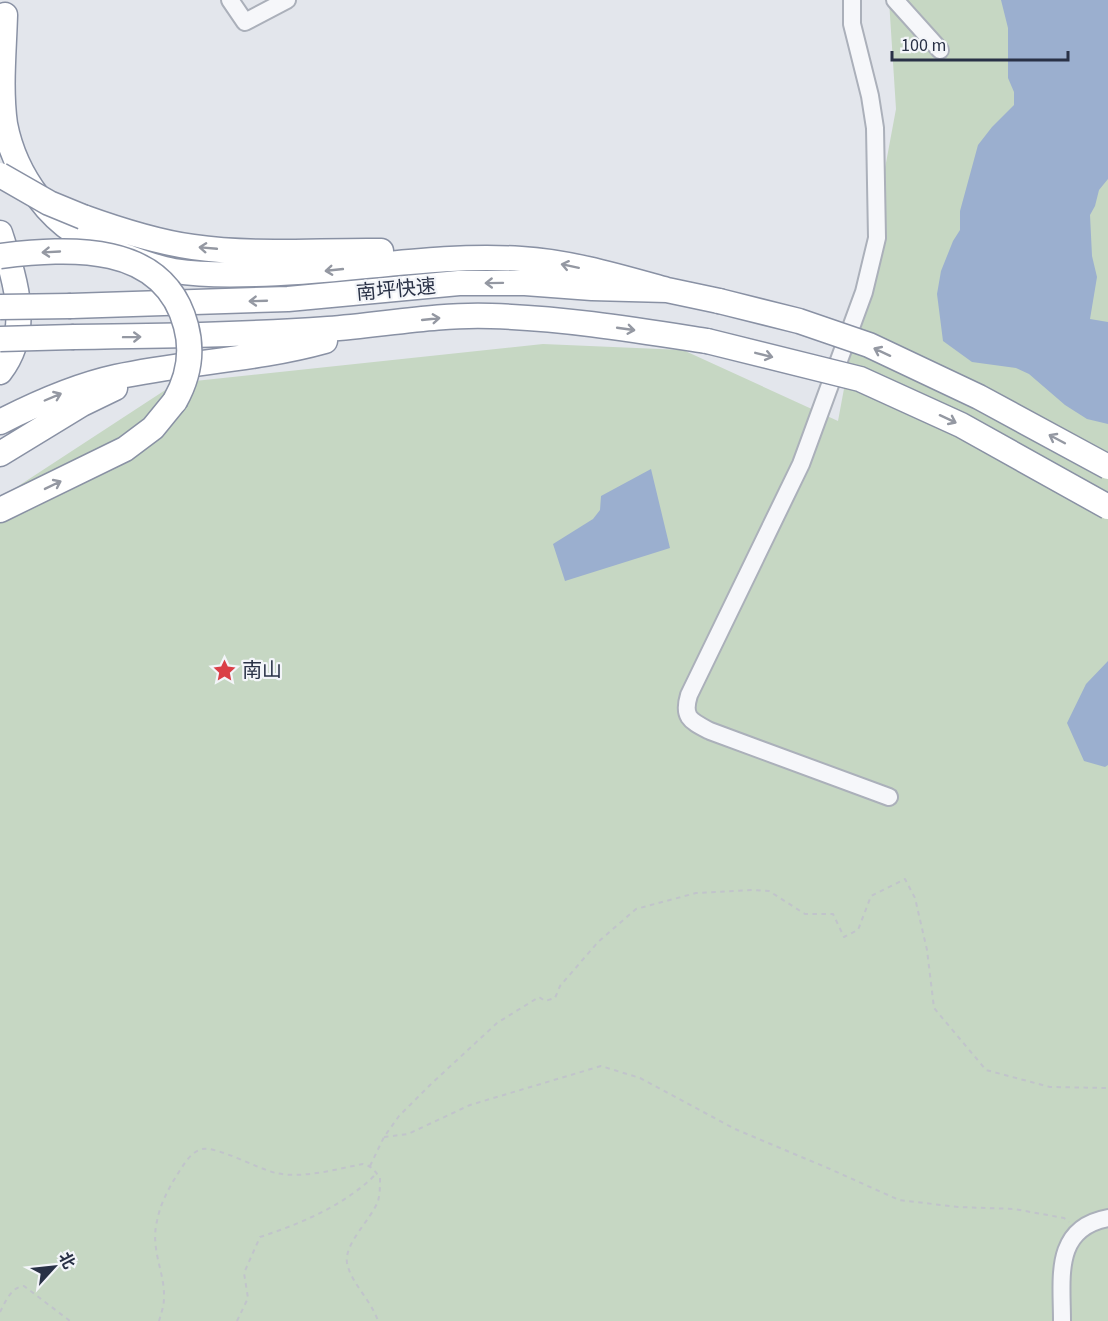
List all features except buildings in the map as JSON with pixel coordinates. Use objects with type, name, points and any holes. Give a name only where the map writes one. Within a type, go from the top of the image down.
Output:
[{"type":"highway","points":[[5,14],[3,102],[12,148],[29,186],[46,208],[73,233],[87,241],[157,267],[218,275],[291,274],[403,263],[476,258],[521,258],[556,263],[667,290]]},
{"type":"highway","points":[[0,175],[49,203],[83,217],[121,231],[192,247],[235,251],[420,252],[476,258]]},
{"type":"highway","points":[[0,233],[14,281],[19,322],[17,342],[9,361],[0,372]]},
{"type":"highway","points":[[0,256],[61,251],[87,252],[123,258],[149,272],[171,293],[182,313],[188,333],[189,360],[183,388],[153,428],[125,449],[0,510]]},
{"type":"highway","name":"南坪快速","points":[[0,307],[288,299],[459,284],[525,283],[667,290],[799,321],[869,345],[979,397],[1108,467]]},
{"type":"highway","name":"南坪快速","points":[[0,339],[209,336],[489,316],[622,328],[707,341],[860,379],[961,425],[1108,507]]},
{"type":"highway","points":[[0,422],[34,405],[87,384],[316,344],[388,324]]},
{"type":"highway","points":[[0,454],[82,404],[163,369]]},
{"type":"street","points":[[230,0],[245,22],[287,0]]},
{"type":"street","points":[[852,0],[852,24],[870,96],[875,128],[878,216],[874,249],[864,292],[801,464],[689,694],[686,706],[692,721],[710,731],[890,797]]},
{"type":"street","points":[[896,0],[940,50]]},
{"type":"street","points":[[1062,1321],[1064,1253],[1080,1229],[1091,1222],[1108,1218]]},
{"type":"path","points":[[370,1166],[384,1137],[399,1116],[497,1023],[539,997],[545,1001],[555,998],[560,986],[598,942],[636,909],[696,893],[770,891],[805,914],[833,914],[844,937],[858,930],[871,896],[905,879],[915,898],[927,950],[934,1008],[986,1070],[1050,1087],[1108,1088]]},
{"type":"path","points":[[384,1137],[408,1134],[470,1105],[602,1066],[640,1078],[735,1129],[900,1200],[958,1207],[1014,1209],[1064,1218],[1080,1229]]},
{"type":"path","points":[[159,1321],[164,1300],[156,1258],[157,1220],[168,1188],[193,1153],[202,1149],[215,1150],[276,1173],[292,1174],[363,1164],[370,1166],[380,1178],[378,1201],[350,1246],[347,1258],[352,1278],[363,1292],[378,1321]]},
{"type":"path","points":[[237,1321],[248,1298],[244,1273],[260,1237],[290,1227],[325,1210],[366,1184],[374,1176],[380,1178]]},
{"type":"path","points":[[0,1312],[11,1293],[17,1287],[24,1286],[70,1321]]},
{"type":"green space","points":[[889,0],[1108,0],[1108,1321],[0,1321],[0,498],[176,383],[543,344],[683,350],[838,421],[896,109]]},
{"type":"water","points":[[1001,0],[1108,0],[1108,179],[1099,190],[1090,215],[1092,256],[1097,277],[1090,319],[1108,322],[1108,424],[1087,419],[1065,405],[1029,374],[1016,368],[972,362],[943,341],[937,294],[941,271],[960,230],[960,211],[978,145],[1014,105],[1014,92],[1008,78],[1008,28]]},
{"type":"water","points":[[651,469],[670,548],[565,581],[553,544],[593,519],[600,510],[601,496]]},
{"type":"water","points":[[1108,661],[1108,765],[1105,767],[1084,761],[1067,723],[1086,684]]},
{"type":"place","name":"南山","points":[[224,670]]}]
